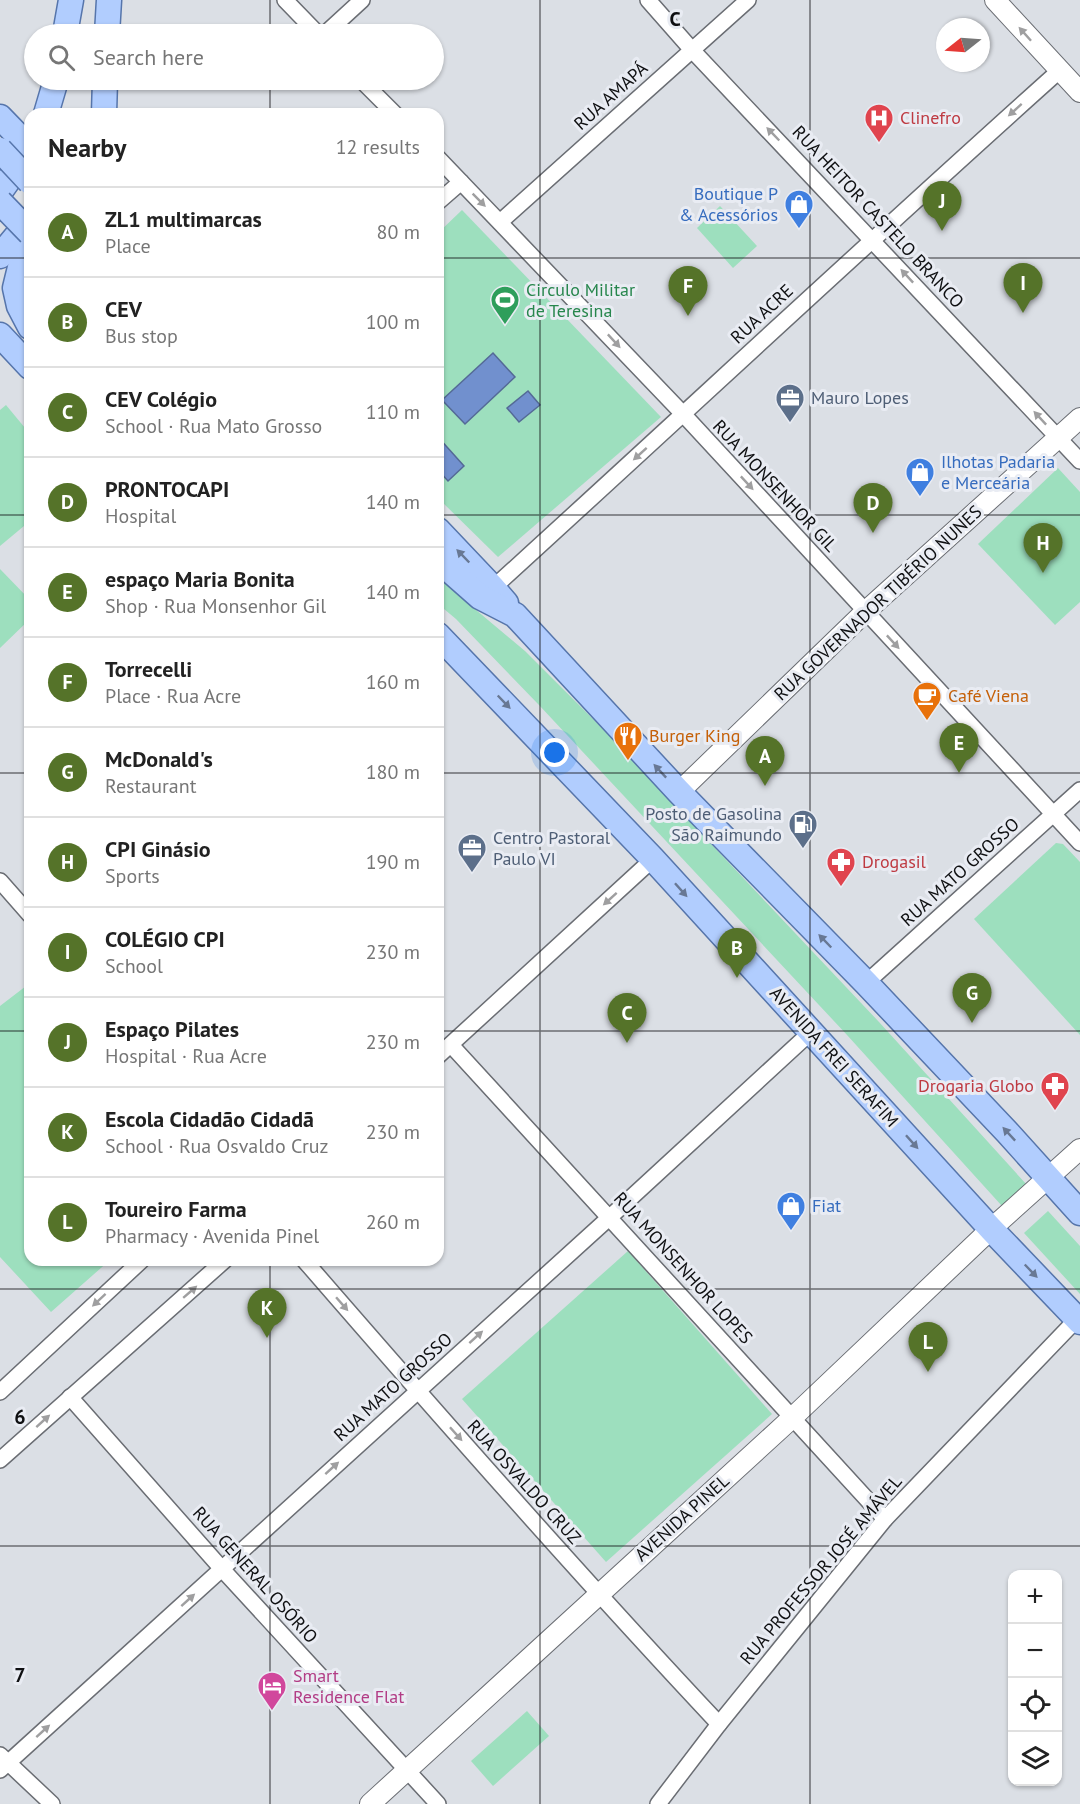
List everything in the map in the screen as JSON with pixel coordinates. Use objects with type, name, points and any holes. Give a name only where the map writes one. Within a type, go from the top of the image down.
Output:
[{"type":"main road","points":[[67,24],[72,0]]},
{"type":"main road","points":[[108,24],[109,0]]},
{"type":"main road","points":[[48,108],[53,90]]},
{"type":"main road","points":[[104,108],[105,90]]},
{"type":"main road","points":[[0,117],[24,143]]},
{"type":"main road","points":[[0,150],[24,176]]},
{"type":"main road","points":[[0,192],[24,158]]},
{"type":"main road","points":[[0,202],[24,227]]},
{"type":"main road","points":[[0,256],[24,227]]},
{"type":"main road","points":[[24,251],[15,288],[24,316]]},
{"type":"main road","points":[[0,335],[24,361]]},
{"type":"main road","points":[[444,536],[679,792],[866,983],[1080,1213]]},
{"type":"main road","points":[[444,565],[480,597],[515,615]]},
{"type":"main road","name":"AVENIDA FREI SERAFIM","points":[[444,640],[654,859],[991,1229],[1078,1321]]},
{"type":"main road","points":[[444,655],[464,659]]},
{"type":"street","points":[[285,0],[308,24]]},
{"type":"street","points":[[336,24],[363,0]]},
{"type":"street","name":"RUA HEITOR CASTELO BRANCO","points":[[648,0],[692,50],[872,238],[1080,461]]},
{"type":"street","name":"RUA AMAPÁ","points":[[500,222],[748,0]]},
{"type":"street","points":[[995,0],[1080,92]]},
{"type":"street","name":"RUA ACRE","points":[[494,588],[684,415],[872,238],[1059,71]]},
{"type":"street","points":[[371,90],[389,108]]},
{"type":"street","name":"RUA MONSENHOR GIL","points":[[444,164],[684,415],[1080,843]]},
{"type":"street","points":[[444,197],[461,182]]},
{"type":"street","name":"RUA GOVERNADOR TIBÉRIO NUNES","points":[[679,792],[865,612],[1080,418]]},
{"type":"street","name":"RUA MATO GROSSO","points":[[866,983],[1080,790]]},
{"type":"street","points":[[444,1050],[654,859]]},
{"type":"street","points":[[0,881],[24,908]]},
{"type":"street","name":"RUA MATO GROSSO","points":[[3,1763],[222,1569],[811,1032]]},
{"type":"street","name":"RUA MONSENHOR LOPES","points":[[450,1045],[885,1519]]},
{"type":"street","name":"AVENIDA PINEL","points":[[370,1804],[792,1418],[991,1229],[1080,1149]]},
{"type":"street","points":[[0,1392],[136,1266]]},
{"type":"street","points":[[0,1460],[218,1266]]},
{"type":"street","name":"RUA OSVALDO CRUZ","points":[[309,1266],[598,1595],[719,1724]]},
{"type":"street","name":"RUA PROFESSOR JOSÉ AMÁVEL","points":[[657,1804],[885,1519],[1078,1321]]},
{"type":"street","name":"RUA GENERAL OSÓRIO","points":[[70,1396],[222,1569],[438,1804]]},
{"type":"street","points":[[3,1763],[52,1804]]},
{"type":"green space","points":[[720,206],[757,246],[733,268],[697,228]]},
{"type":"green space","name":"Circulo Militar de Teresina","points":[[462,210],[661,417],[498,557],[444,504],[444,227]]},
{"type":"green space","points":[[6,405],[24,427],[24,526],[0,546],[0,410]]},
{"type":"green space","points":[[1058,468],[1080,492],[1080,602],[1055,625],[978,544]]},
{"type":"green space","points":[[0,569],[24,594],[24,625],[0,648]]},
{"type":"green space","points":[[444,583],[525,651],[598,724],[879,1022],[1027,1185],[1002,1206],[847,1035],[456,619],[444,609]]},
{"type":"green space","points":[[1056,843],[1063,844],[1080,862],[1080,1035],[974,919]]},
{"type":"green space","points":[[24,988],[24,1266],[103,1266],[51,1312],[0,1257],[0,1006]]},
{"type":"green space","points":[[1048,1211],[1080,1246],[1080,1294],[1024,1233]]},
{"type":"green space","points":[[628,1251],[772,1414],[606,1562],[462,1399]]},
{"type":"green space","points":[[527,1711],[549,1736],[493,1786],[471,1761]]},
{"type":"water","points":[[493,353],[515,377],[465,424],[444,402],[444,398]]},
{"type":"water","points":[[528,391],[540,405],[519,422],[507,408]]},
{"type":"water","points":[[444,444],[464,466],[448,481],[444,477]]},
{"type":"place","name":"Clinefro","points":[[879,144]]},
{"type":"place","name":"Boutique P & Acessórios","points":[[799,230]]},
{"type":"place","name":"Espaço Pilates","points":[[942,231]]},
{"type":"place","name":"COLÉGIO CPI","points":[[1023,313]]},
{"type":"place","name":"Torrecelli","points":[[688,316]]},
{"type":"place","name":"Circulo Militar de Teresina","points":[[505,326]]},
{"type":"place","name":"Mauro Lopes","points":[[790,424]]},
{"type":"place","name":"Ilhotas Padaria e Merceária","points":[[920,498]]},
{"type":"place","name":"PRONTOCAPI","points":[[873,533]]},
{"type":"place","name":"CPI Ginásio","points":[[1043,573]]},
{"type":"place","name":"Café Viena","points":[[927,722]]},
{"type":"place","name":"Burger King","points":[[628,762]]},
{"type":"place","name":"espaço Maria Bonita","points":[[959,773]]},
{"type":"place","name":"ZL1 multimarcas","points":[[765,786]]},
{"type":"place","name":"Posto de Gasolina São Raimundo","points":[[803,850]]},
{"type":"place","name":"Centro Pastoral Paulo VI","points":[[472,874]]},
{"type":"place","name":"Drogasil","points":[[841,888]]},
{"type":"place","name":"CEV","points":[[737,978]]},
{"type":"place","name":"McDonald's","points":[[972,1023]]},
{"type":"place","name":"CEV Colégio","points":[[627,1043]]},
{"type":"place","name":"Drogaria Globo","points":[[1055,1112]]},
{"type":"place","name":"Fiat","points":[[791,1232]]},
{"type":"place","name":"Escola Cidadão Cidadã","points":[[267,1338]]},
{"type":"place","name":"Toureiro Farma","points":[[928,1372]]},
{"type":"place","name":"Smart Residence Flat","points":[[272,1712]]}]
